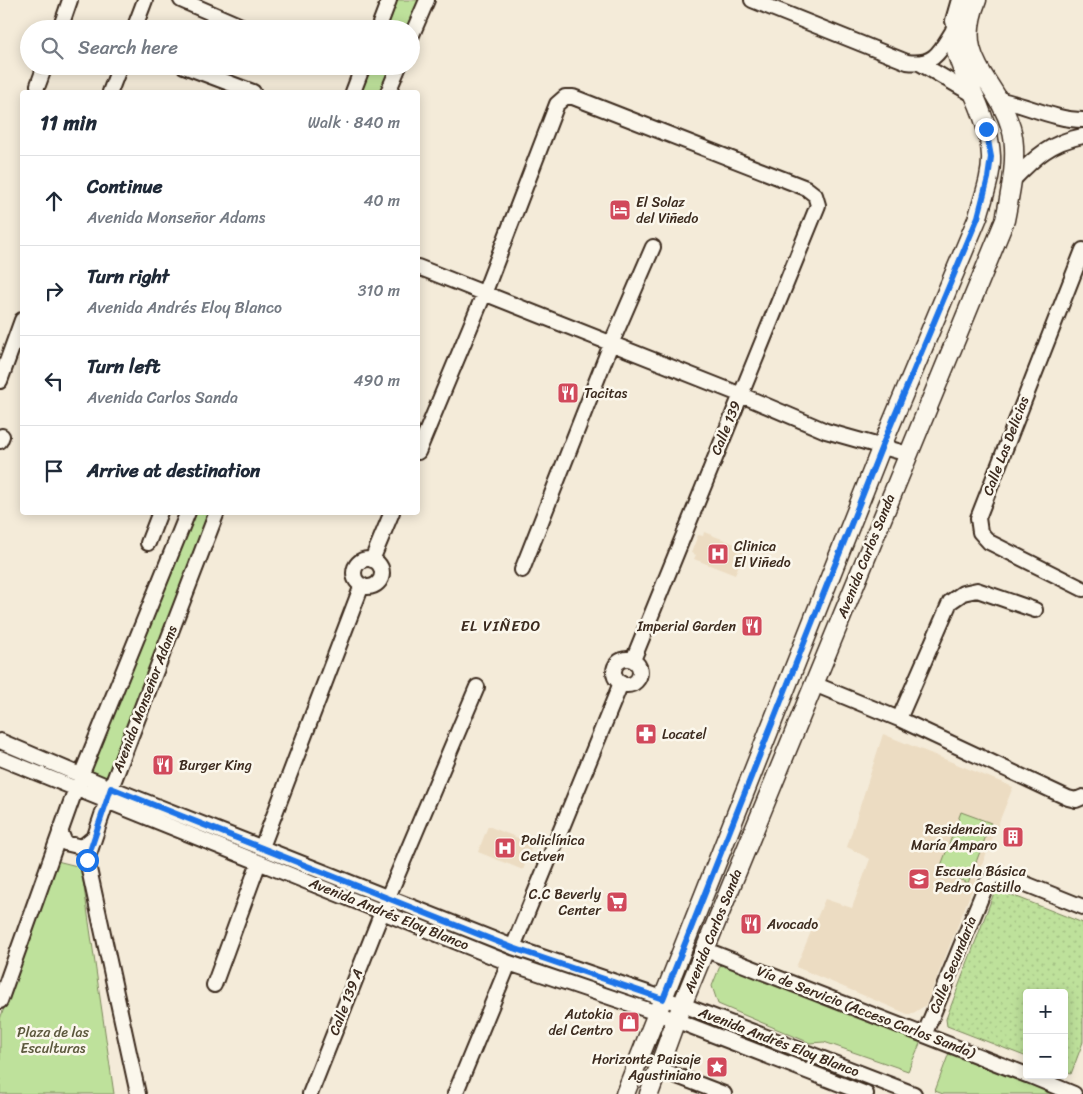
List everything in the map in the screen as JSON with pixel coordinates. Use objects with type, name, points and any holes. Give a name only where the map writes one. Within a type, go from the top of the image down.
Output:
[{"type":"street","points":[[63,20],[70,0]]},
{"type":"street","points":[[137,20],[145,0]]},
{"type":"street","points":[[181,0],[227,20]]},
{"type":"street","points":[[381,20],[389,0]]},
{"type":"street","points":[[418,20],[427,0]]},
{"type":"street","points":[[752,0],[907,62],[922,64],[974,95]]},
{"type":"street","points":[[922,64],[937,56],[964,11]]},
{"type":"street","name":"Avenida Carlos Sanda","points":[[625,1094],[882,446],[978,217],[988,178],[991,157],[986,129],[974,95],[958,60],[964,11]]},
{"type":"street","name":"Avenida Carlos Sanda","points":[[649,1094],[679,1012],[1005,220],[1013,180],[1012,128],[970,53],[964,11]]},
{"type":"street","points":[[38,85],[42,75]]},
{"type":"street","points":[[111,90],[117,75]]},
{"type":"street","points":[[208,75],[248,90]]},
{"type":"street","points":[[354,90],[360,75]]},
{"type":"street","points":[[389,90],[395,75]]},
{"type":"street","name":"Calle 139","points":[[484,294],[557,104],[565,97],[573,97],[806,188],[816,195],[818,205],[633,660],[639,667],[639,676],[634,683],[622,683],[513,948]]},
{"type":"street","points":[[996,99],[1018,102],[1056,116],[1083,120]]},
{"type":"street","points":[[1013,180],[1034,158],[1058,142],[1083,136]]},
{"type":"street","points":[[522,570],[611,344],[653,247]]},
{"type":"street","name":"Calle Las Delicias","points":[[1083,250],[978,518],[980,532],[989,542],[1083,589]]},
{"type":"street","points":[[420,268],[740,394],[826,431],[908,454]]},
{"type":"street","points":[[420,447],[484,294]]},
{"type":"street","points":[[0,381],[20,326]]},
{"type":"street","points":[[148,543],[159,515]]},
{"type":"street","points":[[0,1002],[76,788],[187,515]]},
{"type":"street","name":"Avenida Monseñor Adams","points":[[138,1094],[87,860],[92,838],[108,794],[217,515]]},
{"type":"street","points":[[372,560],[391,515]]},
{"type":"street","points":[[363,560],[372,560],[379,565],[380,578],[371,586],[362,585],[356,579],[356,565],[363,560]]},
{"type":"street","points":[[262,847],[362,585]]},
{"type":"street","points":[[899,719],[950,602],[963,593],[977,590],[1035,610]]},
{"type":"street","points":[[814,684],[899,719],[1068,798],[1076,800],[1083,797]]},
{"type":"street","name":"Calle 139 A","points":[[310,1094],[382,911],[477,688]]},
{"type":"street","name":"Avenida Andrés Eloy Blanco","points":[[0,741],[81,775],[108,794],[260,862],[509,963],[679,1012],[914,1094]]},
{"type":"street","name":"Avenida Andrés Eloy Blanco","points":[[0,758],[76,788],[108,794],[262,847],[660,1006]]},
{"type":"street","points":[[60,831],[65,843],[74,847],[82,847],[92,838]]},
{"type":"street","points":[[214,985],[260,862]]},
{"type":"street","name":"Calle Secundaria","points":[[924,1033],[987,883],[994,875],[1006,876],[1083,907]]},
{"type":"street","name":"Vía de Servicio (Acceso Carlos Sanda)","points":[[706,950],[924,1033],[1023,1073]]},
{"type":"street","points":[[455,1094],[509,963]]},
{"type":"street","name":"Avenida Andrés Eloy Blanco","points":[[679,1012],[866,1094]]},
{"type":"street","points":[[659,1069],[724,1094]]},
{"type":"street","name":"Vía de Servicio (Acceso Carlos Sanda)","points":[[1037,1079],[1074,1094]]},
{"type":"shaded area","name":"Clinica El Viñedo","points":[[704,532],[745,548],[735,575],[694,559],[696,555],[691,553],[698,535],[703,536]]},
{"type":"shaded area","name":"Escuela Básica Pedro Castillo","points":[[883,734],[1013,787],[926,1005],[910,1015],[796,967],[825,899],[852,908],[870,859],[847,847]]},
{"type":"shaded area","name":"Policlínica Cetven","points":[[488,826],[533,844],[523,870],[478,852]]},
{"type":"green space","points":[[389,0],[425,0],[415,20],[381,20]]},
{"type":"green space","points":[[361,75],[395,75],[389,90],[355,90]]},
{"type":"green space","points":[[187,515],[216,515],[111,788],[81,775]]},
{"type":"green space","points":[[961,812],[991,823],[968,883],[939,871]]},
{"type":"green space","name":"Plaza de las Esculturas","points":[[57,861],[81,867],[114,1094],[0,1094],[0,1019]]},
{"type":"green space","points":[[999,890],[1083,923],[1083,1042],[1071,1074],[1068,1073],[1068,989],[1023,989],[1023,1055],[947,1026],[946,1019],[994,893]]},
{"type":"green space","points":[[722,961],[922,1039],[908,1071],[824,1042],[810,1043],[718,1004],[712,986]]},
{"type":"green space","points":[[950,1050],[1060,1094],[943,1094],[935,1091]]},
{"type":"place","name":"El Solaz del Viñedo","points":[[620,210]]},
{"type":"place","name":"Tacitas","points":[[568,393]]},
{"type":"place","name":"Clinica El Viñedo","points":[[718,554]]},
{"type":"place","name":"Imperial Garden","points":[[752,626]]},
{"type":"place","name":"Locatel","points":[[646,734]]},
{"type":"place","name":"Burger King","points":[[163,765]]},
{"type":"place","name":"Residencias María Amparo","points":[[1013,837]]},
{"type":"place","name":"Policlínica Cetven","points":[[505,848]]},
{"type":"place","name":"Escuela Básica Pedro Castillo","points":[[919,879]]},
{"type":"place","name":"C.C Beverly Center","points":[[617,902]]},
{"type":"place","name":"Avocado","points":[[751,924]]},
{"type":"place","name":"Autokia del Centro","points":[[629,1022]]},
{"type":"place","name":"Horizonte Paisaje Agustiniano","points":[[717,1067]]},
{"type":"district","name":"EL VIÑEDO","points":[[501,626]]},
{"type":"route","points":[[87,860],[92,838],[111,788],[513,948],[663,999],[882,446],[978,217],[988,178],[991,157],[986,129]]}]
